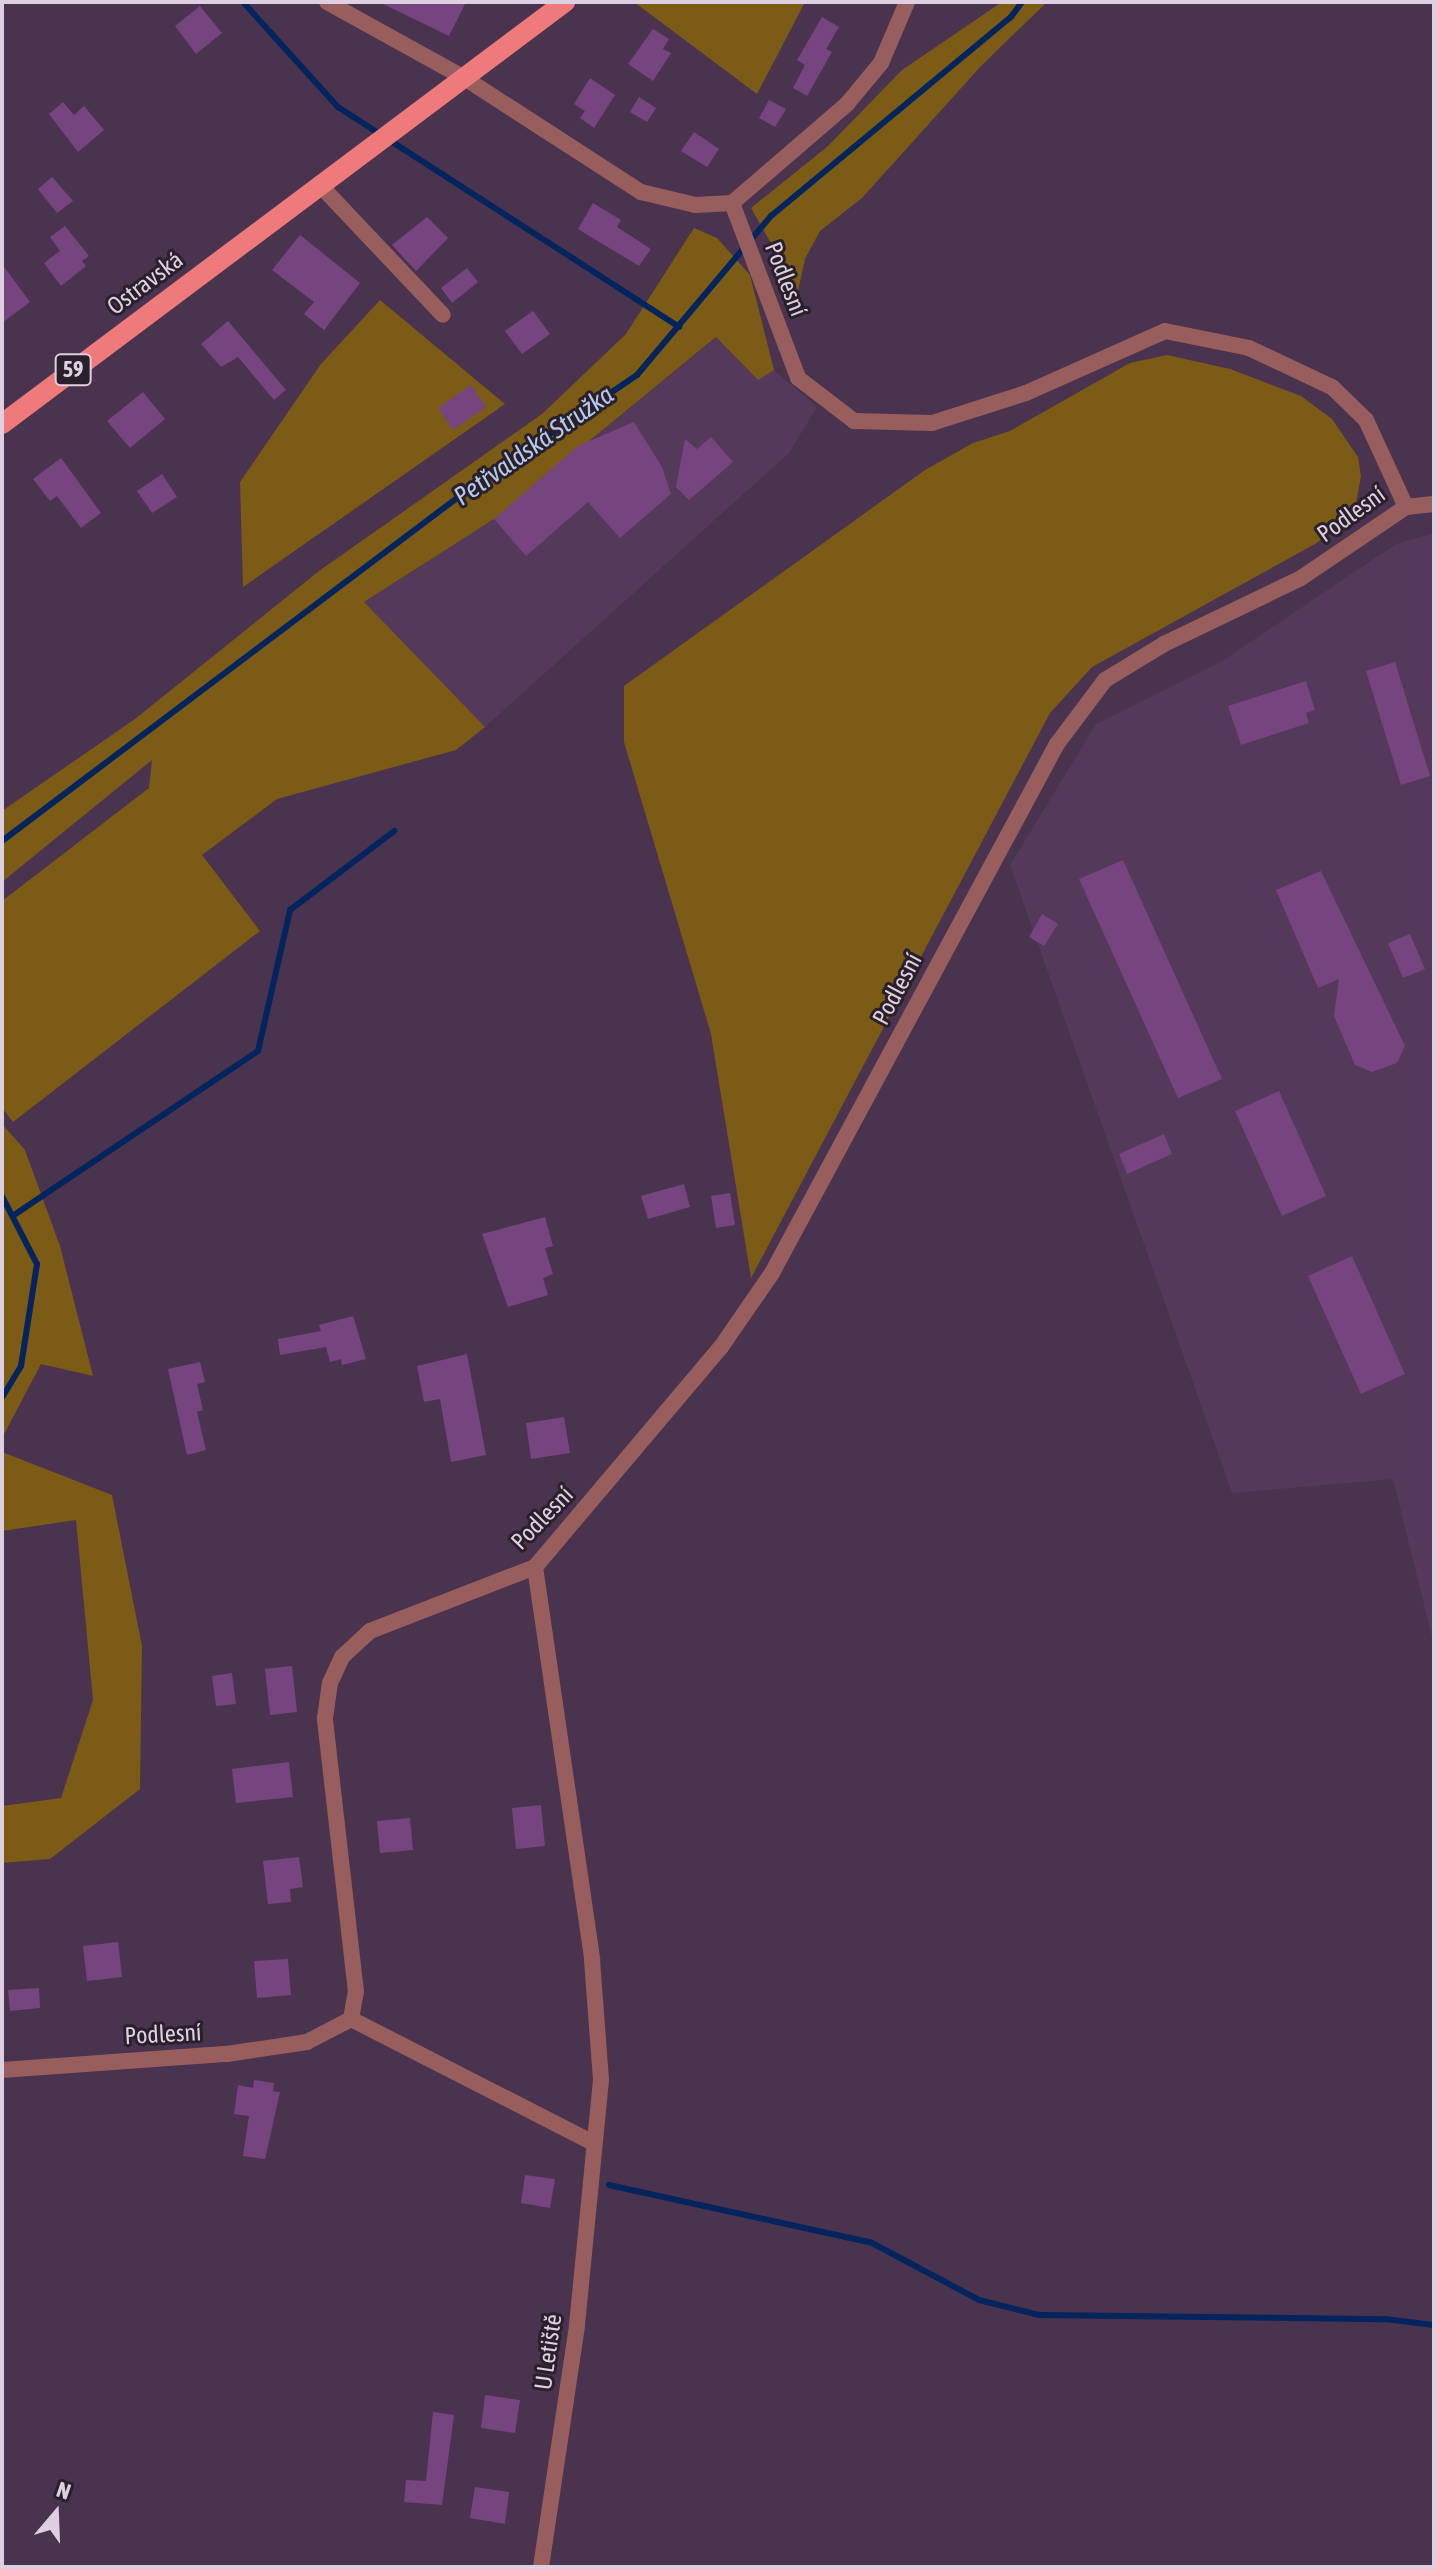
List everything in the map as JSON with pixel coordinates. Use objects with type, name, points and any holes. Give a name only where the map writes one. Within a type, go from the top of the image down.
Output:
[{"type":"main road","name":"Ostravská","points":[[2,424],[565,2]]},
{"type":"street","points":[[327,2],[463,77],[641,192],[695,205],[732,203],[847,104],[881,63],[907,2]]},
{"type":"street","points":[[319,184],[443,315]]},
{"type":"street","name":"Podlesní","points":[[2,2070],[227,2054],[307,2042],[351,2019],[356,1992],[325,1718],[330,1683],[342,1657],[370,1631],[535,1567],[721,1347],[772,1273],[1057,744],[1105,680],[1164,644],[1301,578],[1406,507],[1366,420],[1332,387],[1249,348],[1165,331],[1026,393],[932,423],[854,421],[798,378],[732,203]]},
{"type":"street","points":[[1406,507],[1434,504]]},
{"type":"street","name":"U Letiště","points":[[535,1567],[592,1960],[601,2080],[577,2326],[541,2567]]},
{"type":"street","points":[[351,2019],[593,2143]]},
{"type":"shaded area","points":[[634,2],[805,2],[757,94]]},
{"type":"shaded area","points":[[1002,2],[1047,2],[981,66],[862,198],[820,231],[805,259],[798,291],[751,208],[828,146],[902,70]]},
{"type":"shaded area","points":[[694,228],[717,238],[750,275],[774,370],[758,380],[716,337],[494,519],[364,602],[485,727],[456,750],[277,799],[202,855],[260,931],[13,1122],[2,1108],[2,901],[149,788],[152,760],[2,882],[2,811],[135,719],[319,571],[542,414],[626,334]]},
{"type":"shaded area","points":[[380,300],[505,404],[243,587],[240,482],[321,364]]},
{"type":"shaded area","points":[[717,337],[757,379],[774,370],[817,407],[789,453],[485,727],[363,603],[494,519]]},
{"type":"shaded area","points":[[1167,355],[1230,369],[1301,396],[1332,419],[1358,457],[1361,476],[1356,503],[1346,522],[1315,544],[1092,667],[1050,713],[751,1278],[711,1034],[624,742],[624,686],[925,470],[973,443],[1010,431],[1130,363]]},
{"type":"shaded area","points":[[1434,533],[1434,1645],[1393,1479],[1232,1493],[1010,865],[1096,724],[1222,661],[1396,544]]},
{"type":"shaded area","points":[[2,1124],[25,1150],[60,1246],[93,1376],[41,1364],[2,1438]]},
{"type":"shaded area","points":[[2,1452],[112,1495],[142,1646],[140,1789],[50,1859],[2,1863],[2,1806],[61,1798],[93,1700],[76,1520],[2,1531]]},
{"type":"building","points":[[379,2],[466,2],[449,36]]},
{"type":"building","points":[[200,6],[222,33],[196,54],[175,26]]},
{"type":"building","points":[[822,17],[839,27],[826,49],[832,52],[807,96],[793,88],[805,65],[797,60]]},
{"type":"building","points":[[653,29],[669,39],[663,49],[671,53],[653,81],[628,64]]},
{"type":"building","points":[[590,78],[615,95],[594,128],[580,118],[585,111],[574,104]]},
{"type":"building","points":[[639,97],[656,108],[647,122],[630,112]]},
{"type":"building","points":[[769,100],[786,109],[775,127],[759,118]]},
{"type":"building","points":[[63,102],[74,115],[84,106],[104,130],[78,152],[49,114]]},
{"type":"building","points":[[694,132],[719,149],[707,167],[681,151]]},
{"type":"building","points":[[52,177],[73,201],[57,213],[38,189]]},
{"type":"building","points":[[593,203],[621,220],[617,227],[651,249],[639,266],[578,229]]},
{"type":"building","points":[[427,217],[448,238],[416,271],[392,245]]},
{"type":"building","points":[[65,226],[89,256],[82,261],[86,266],[61,286],[44,263],[60,251],[50,237]]},
{"type":"building","points":[[300,235],[360,283],[324,330],[304,314],[314,302],[272,270]]},
{"type":"building","points":[[2,264],[30,302],[2,323]]},
{"type":"building","points":[[467,268],[478,282],[452,303],[441,288]]},
{"type":"building","points":[[533,311],[550,334],[522,354],[505,331]]},
{"type":"building","points":[[228,321],[286,390],[274,400],[238,357],[221,367],[201,344]]},
{"type":"building","points":[[471,385],[486,407],[453,430],[438,408]]},
{"type":"building","points":[[143,392],[165,419],[130,448],[107,421]]},
{"type":"building","points":[[634,422],[662,467],[671,494],[620,538],[588,502],[526,556],[494,519],[578,446]]},
{"type":"building","points":[[711,437],[733,462],[689,500],[676,487],[685,439],[697,449]]},
{"type":"building","points":[[61,458],[101,513],[81,528],[57,496],[50,501],[33,479]]},
{"type":"building","points":[[162,474],[177,497],[152,513],[137,491]]},
{"type":"building","points":[[1395,662],[1430,776],[1401,785],[1366,671]]},
{"type":"building","points":[[1306,681],[1315,710],[1306,713],[1309,723],[1241,745],[1228,706]]},
{"type":"building","points":[[1123,860],[1222,1079],[1178,1098],[1079,879]]},
{"type":"building","points":[[1321,871],[1405,1046],[1397,1063],[1372,1072],[1355,1065],[1334,1016],[1339,979],[1318,988],[1276,890]]},
{"type":"building","points":[[1042,914],[1058,924],[1044,946],[1029,937]]},
{"type":"building","points":[[1410,934],[1425,969],[1403,978],[1388,943]]},
{"type":"building","points":[[1279,1091],[1326,1196],[1282,1216],[1235,1111]]},
{"type":"building","points":[[1164,1134],[1172,1154],[1127,1174],[1119,1154]]},
{"type":"building","points":[[684,1184],[690,1207],[648,1219],[641,1196]]},
{"type":"building","points":[[730,1193],[735,1225],[716,1228],[711,1196]]},
{"type":"building","points":[[545,1217],[553,1246],[545,1248],[553,1274],[543,1278],[548,1295],[508,1307],[482,1234]]},
{"type":"building","points":[[1352,1256],[1405,1374],[1361,1394],[1308,1276]]},
{"type":"building","points":[[353,1316],[366,1359],[342,1365],[341,1359],[330,1362],[326,1347],[280,1355],[278,1339],[321,1331],[319,1325]]},
{"type":"building","points":[[467,1354],[486,1455],[451,1462],[440,1399],[424,1402],[417,1366]]},
{"type":"building","points":[[200,1362],[205,1382],[197,1384],[203,1410],[197,1412],[206,1450],[187,1455],[168,1369]]},
{"type":"building","points":[[564,1417],[570,1453],[531,1459],[526,1423]]},
{"type":"building","points":[[292,1666],[297,1712],[270,1715],[265,1669]]},
{"type":"building","points":[[232,1673],[236,1704],[216,1706],[212,1676]]},
{"type":"building","points":[[289,1762],[293,1797],[236,1803],[232,1769]]},
{"type":"building","points":[[541,1805],[545,1846],[516,1849],[512,1808]]},
{"type":"building","points":[[410,1818],[413,1850],[380,1853],[377,1821]]},
{"type":"building","points":[[299,1857],[303,1887],[290,1889],[291,1902],[268,1904],[263,1861]]},
{"type":"building","points":[[118,1942],[122,1977],[87,1981],[83,1946]]},
{"type":"building","points":[[288,1959],[291,1995],[257,1998],[254,1961]]},
{"type":"building","points":[[39,1988],[40,2008],[10,2011],[8,1990]]},
{"type":"building","points":[[254,2080],[274,2083],[273,2091],[280,2092],[265,2159],[243,2156],[249,2116],[234,2114],[238,2085],[253,2088]]},
{"type":"building","points":[[525,2175],[555,2179],[550,2208],[521,2203]]},
{"type":"building","points":[[485,2395],[520,2400],[515,2433],[481,2428]]},
{"type":"building","points":[[433,2412],[454,2415],[442,2505],[404,2502],[406,2480],[426,2481]]},
{"type":"building","points":[[475,2487],[509,2492],[505,2524],[470,2518]]},
{"type":"waterway","points":[[243,2],[338,107],[679,327]]},
{"type":"waterway","name":"Petřvaldská Stružka","points":[[2,841],[473,486],[637,375],[771,216],[1011,17],[1022,2]]},
{"type":"waterway","points":[[14,1215],[258,1051],[290,910],[394,831]]},
{"type":"waterway","points":[[2,1196],[37,1264],[21,1366],[2,1398]]},
{"type":"waterway","points":[[609,2185],[872,2243],[979,2300],[1039,2315],[1385,2319],[1434,2325]]}]
